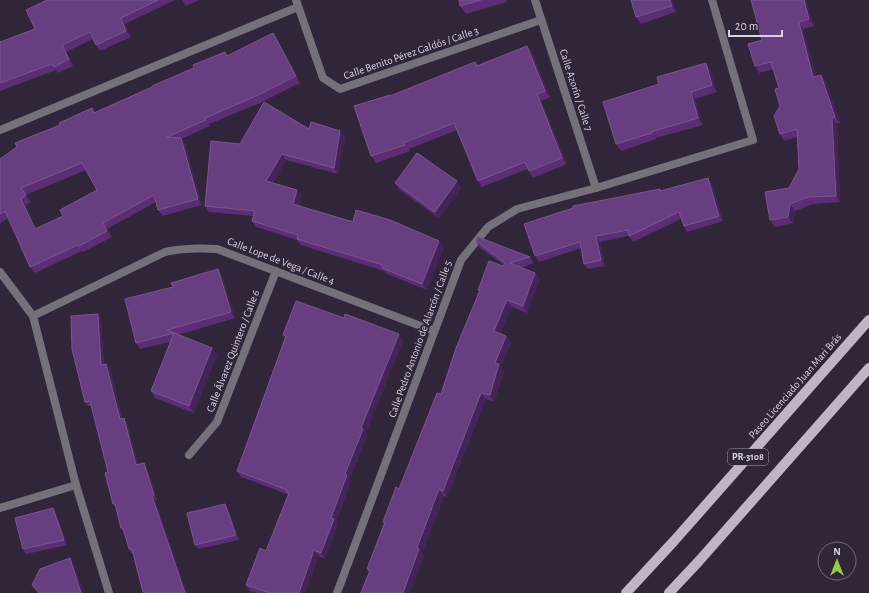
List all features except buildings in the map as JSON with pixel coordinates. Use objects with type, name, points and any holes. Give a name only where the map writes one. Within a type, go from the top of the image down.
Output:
[{"type":"main road","name":"Paseo Licenciado Juan Mari Brás","points":[[626,593],[674,541],[869,320]]},
{"type":"main road","name":"PR-3108","points":[[669,593],[869,368]]},
{"type":"street","name":"Calle Azorín / Calle 7","points":[[535,0],[596,188]]},
{"type":"street","name":"Calle Pedro Antonio de Alarcón / Calle 5","points":[[336,593],[461,260],[488,227],[517,209],[596,188],[753,140],[712,0]]},
{"type":"street","name":"Calle Benito Pérez Galdós / Calle 3","points":[[297,3],[323,78],[340,88],[541,20]]},
{"type":"street","points":[[0,130],[297,3]]},
{"type":"street","name":"Calle Lope de Vega / Calle 4","points":[[33,316],[164,252],[182,248],[217,249],[276,270],[434,331]]},
{"type":"street","name":"Calle Álvarez Quintero / Calle 6","points":[[189,455],[217,422],[276,270]]},
{"type":"street","points":[[0,272],[33,316],[76,485],[109,593]]},
{"type":"street","points":[[0,508],[76,485]]}]
